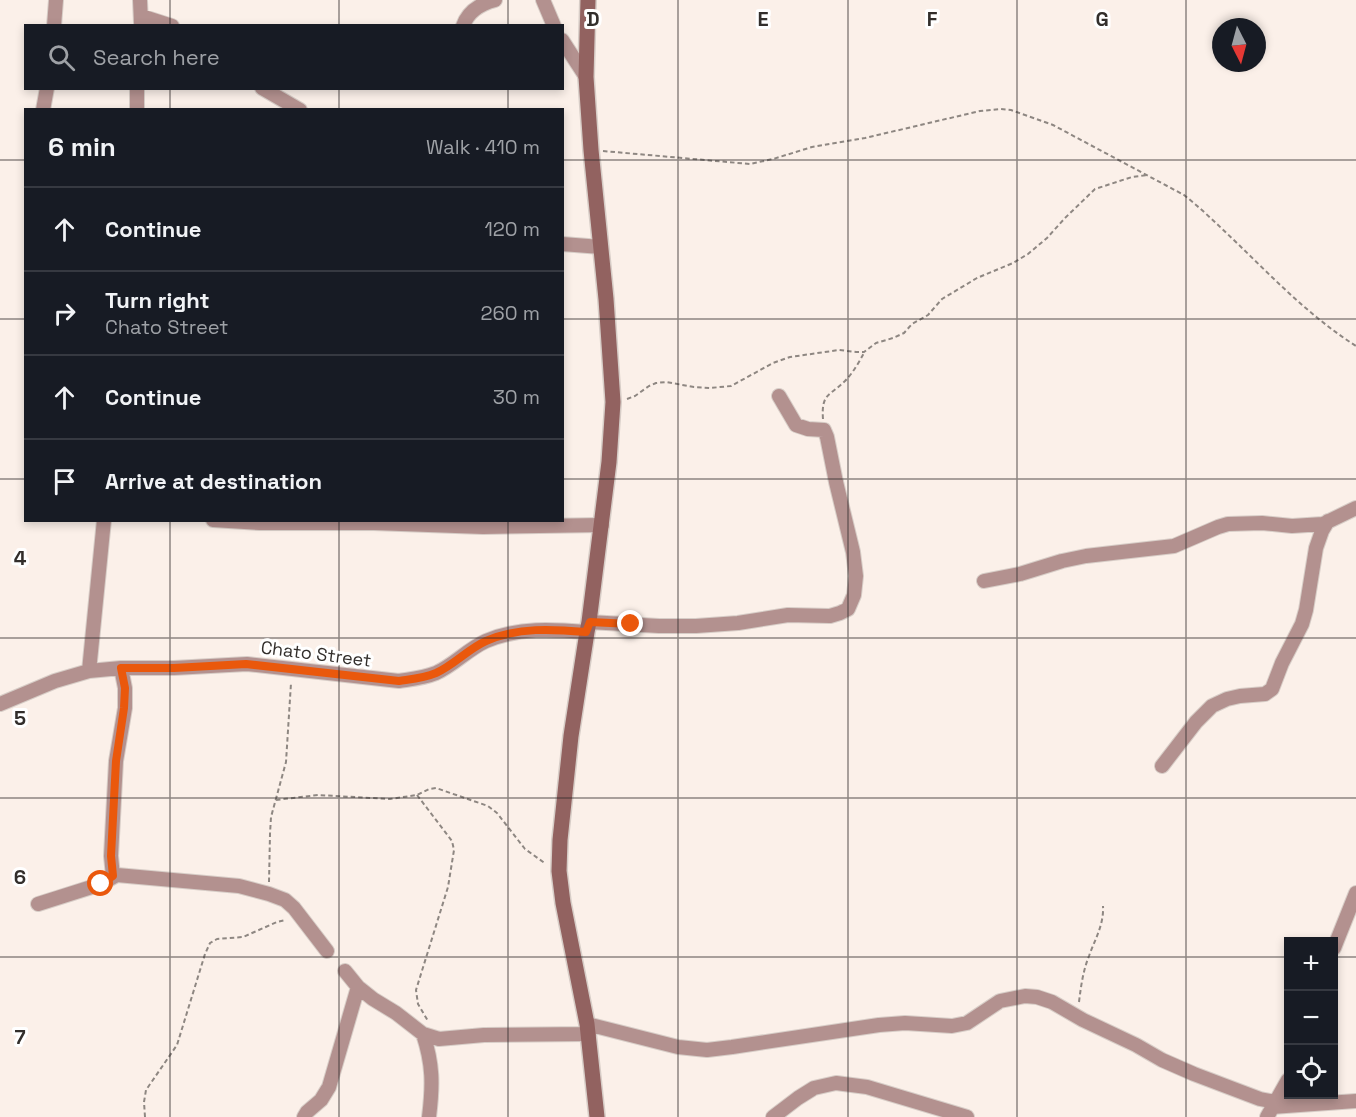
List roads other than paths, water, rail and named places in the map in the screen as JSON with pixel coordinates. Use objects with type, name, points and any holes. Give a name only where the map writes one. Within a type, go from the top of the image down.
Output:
[{"type":"street","points":[[140,0],[141,21],[160,24]]},
{"type":"street","points":[[464,24],[469,14],[479,6],[495,0]]},
{"type":"street","points":[[543,0],[553,24]]},
{"type":"street","points":[[588,0],[586,77],[613,402],[602,525],[570,747],[560,840],[559,872],[588,1029],[597,1117]]},
{"type":"street","points":[[54,24],[57,1]]},
{"type":"street","points":[[564,43],[586,77]]},
{"type":"street","points":[[44,108],[47,90]]},
{"type":"street","points":[[137,90],[137,108]]},
{"type":"street","points":[[265,90],[297,108]]},
{"type":"street","points":[[564,244],[601,247]]},
{"type":"street","name":"Chato Street","points":[[0,704],[55,681],[89,671],[246,664],[399,681],[435,674],[487,641],[529,630],[696,626],[738,623],[788,615],[830,616],[840,613],[848,609],[854,595],[856,576],[853,552],[827,437],[824,430],[808,429],[796,425],[779,396]]},
{"type":"street","points":[[984,580],[1020,574],[1086,556],[1174,546],[1228,524],[1262,523],[1306,526],[1328,521],[1356,508]]},
{"type":"street","points":[[1161,766],[1196,722],[1212,706],[1240,696],[1265,694],[1272,689],[1306,610],[1316,548],[1328,521]]},
{"type":"street","points":[[89,671],[104,522]]},
{"type":"street","points":[[244,522],[483,527],[602,525]]},
{"type":"street","points":[[113,876],[111,856],[116,761],[125,688],[121,668]]},
{"type":"street","points":[[38,904],[101,884],[120,874],[239,886],[285,900],[294,908],[327,951]]},
{"type":"street","points":[[1338,938],[1356,893]]},
{"type":"street","points":[[345,971],[358,987],[423,1034],[439,1039],[588,1029],[678,1047],[707,1050],[879,1025],[905,1023],[952,1026],[968,1023],[1000,1001],[1025,996],[1036,997],[1052,1002],[1076,1017],[1162,1060],[1260,1099],[1271,1109],[1356,1101]]},
{"type":"street","points":[[304,1117],[321,1100],[329,1087],[358,987]]},
{"type":"street","points":[[423,1034],[432,1065],[429,1117]]},
{"type":"street","points":[[773,1117],[814,1088],[836,1083],[867,1087],[967,1117]]},
{"type":"street","points":[[1271,1109],[1284,1089]]}]
